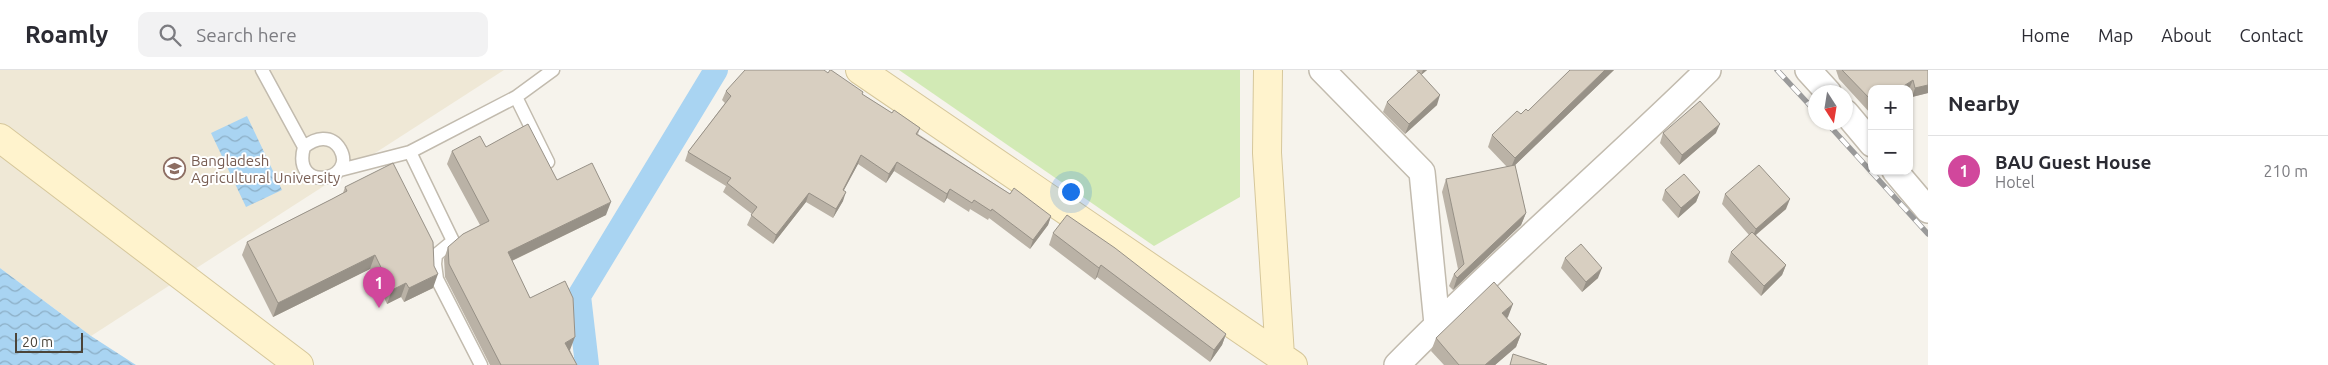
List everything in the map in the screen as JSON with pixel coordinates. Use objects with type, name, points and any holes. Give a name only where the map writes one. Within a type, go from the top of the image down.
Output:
[{"type":"street","points":[[860,70],[1287,360]]},
{"type":"street","points":[[1268,70],[1267,153],[1287,360]]},
{"type":"street","points":[[1322,70],[1422,172],[1437,324]]},
{"type":"street","points":[[1397,365],[1437,324],[1651,126],[1708,70]]},
{"type":"street","points":[[1808,70],[1822,85]]},
{"type":"street","points":[[1853,121],[1868,139]]},
{"type":"street","points":[[0,138],[299,365]]},
{"type":"street","points":[[1898,175],[1928,210]]},
{"type":"lane","points":[[262,70],[304,147]]},
{"type":"lane","points":[[340,170],[343,161],[342,152],[337,144],[329,139],[320,138],[304,147],[303,165],[308,173],[315,178],[324,179],[333,176],[340,170],[410,152],[516,98],[553,70]]},
{"type":"lane","points":[[516,98],[548,162]]},
{"type":"lane","points":[[410,152],[453,241],[436,254],[437,278],[481,365]]},
{"type":"shaded area","name":"Bangladesh Agricultural University","points":[[0,70],[504,70],[91,336],[0,268]]},
{"type":"green space","points":[[899,70],[1240,70],[1240,197],[1154,246]]},
{"type":"water","points":[[247,116],[282,190],[246,207],[211,133]]},
{"type":"water","points":[[0,268],[91,336],[136,365],[0,365]]},
{"type":"building","points":[[745,70],[824,70],[828,73],[831,70],[863,92],[862,94],[892,113],[894,110],[920,128],[916,134],[1010,194],[1014,188],[1051,216],[1033,240],[992,209],[991,211],[974,200],[972,203],[950,189],[947,194],[897,162],[889,174],[861,155],[843,190],[846,192],[836,209],[809,193],[776,235],[751,215],[757,207],[727,183],[731,178],[688,152],[731,96],[726,91]]},
{"type":"building","points":[[1570,70],[1605,70],[1515,158],[1492,135],[1517,111],[1521,114],[1526,109],[1528,111]]},
{"type":"building","points":[[1842,70],[1928,70],[1928,85],[1915,88],[1913,80],[1905,85],[1868,85],[1868,97]]},
{"type":"building","points":[[1419,72],[1440,95],[1409,124],[1387,102]]},
{"type":"building","points":[[1700,101],[1720,124],[1682,155],[1663,133]]},
{"type":"building","points":[[528,124],[557,180],[592,163],[611,202],[508,252],[530,298],[565,281],[573,298],[575,337],[565,343],[577,365],[501,365],[449,264],[448,247],[463,234],[489,221],[452,151],[480,136],[486,147]]},
{"type":"building","points":[[393,163],[433,242],[434,266],[438,274],[409,288],[406,283],[392,290],[375,255],[278,303],[247,242],[347,191],[345,187]]},
{"type":"building","points":[[1515,165],[1526,213],[1457,278],[1454,274],[1464,264],[1446,179]]},
{"type":"building","points":[[1759,165],[1790,199],[1756,229],[1725,194]]},
{"type":"building","points":[[1684,174],[1700,192],[1681,208],[1665,190]]},
{"type":"building","points":[[1067,215],[1115,248],[1226,334],[1214,350],[1101,265],[1099,268],[1053,233]]},
{"type":"building","points":[[1752,232],[1786,265],[1764,286],[1731,252]]},
{"type":"building","points":[[1581,244],[1602,268],[1586,282],[1565,258]]},
{"type":"building","points":[[1494,282],[1513,304],[1502,313],[1521,334],[1485,365],[1459,365],[1436,338]]},
{"type":"building","points":[[1513,354],[1547,365],[1510,365]]},
{"type":"waterway","points":[[587,365],[579,296],[716,70]]},
{"type":"railway","points":[[1777,70],[1808,103]]},
{"type":"railway","points":[[1833,130],[1928,234]]},
{"type":"place","name":"Bangladesh Agricultural University","points":[[175,169]]},
{"type":"place","name":"BAU Guest House","points":[[379,308]]}]
